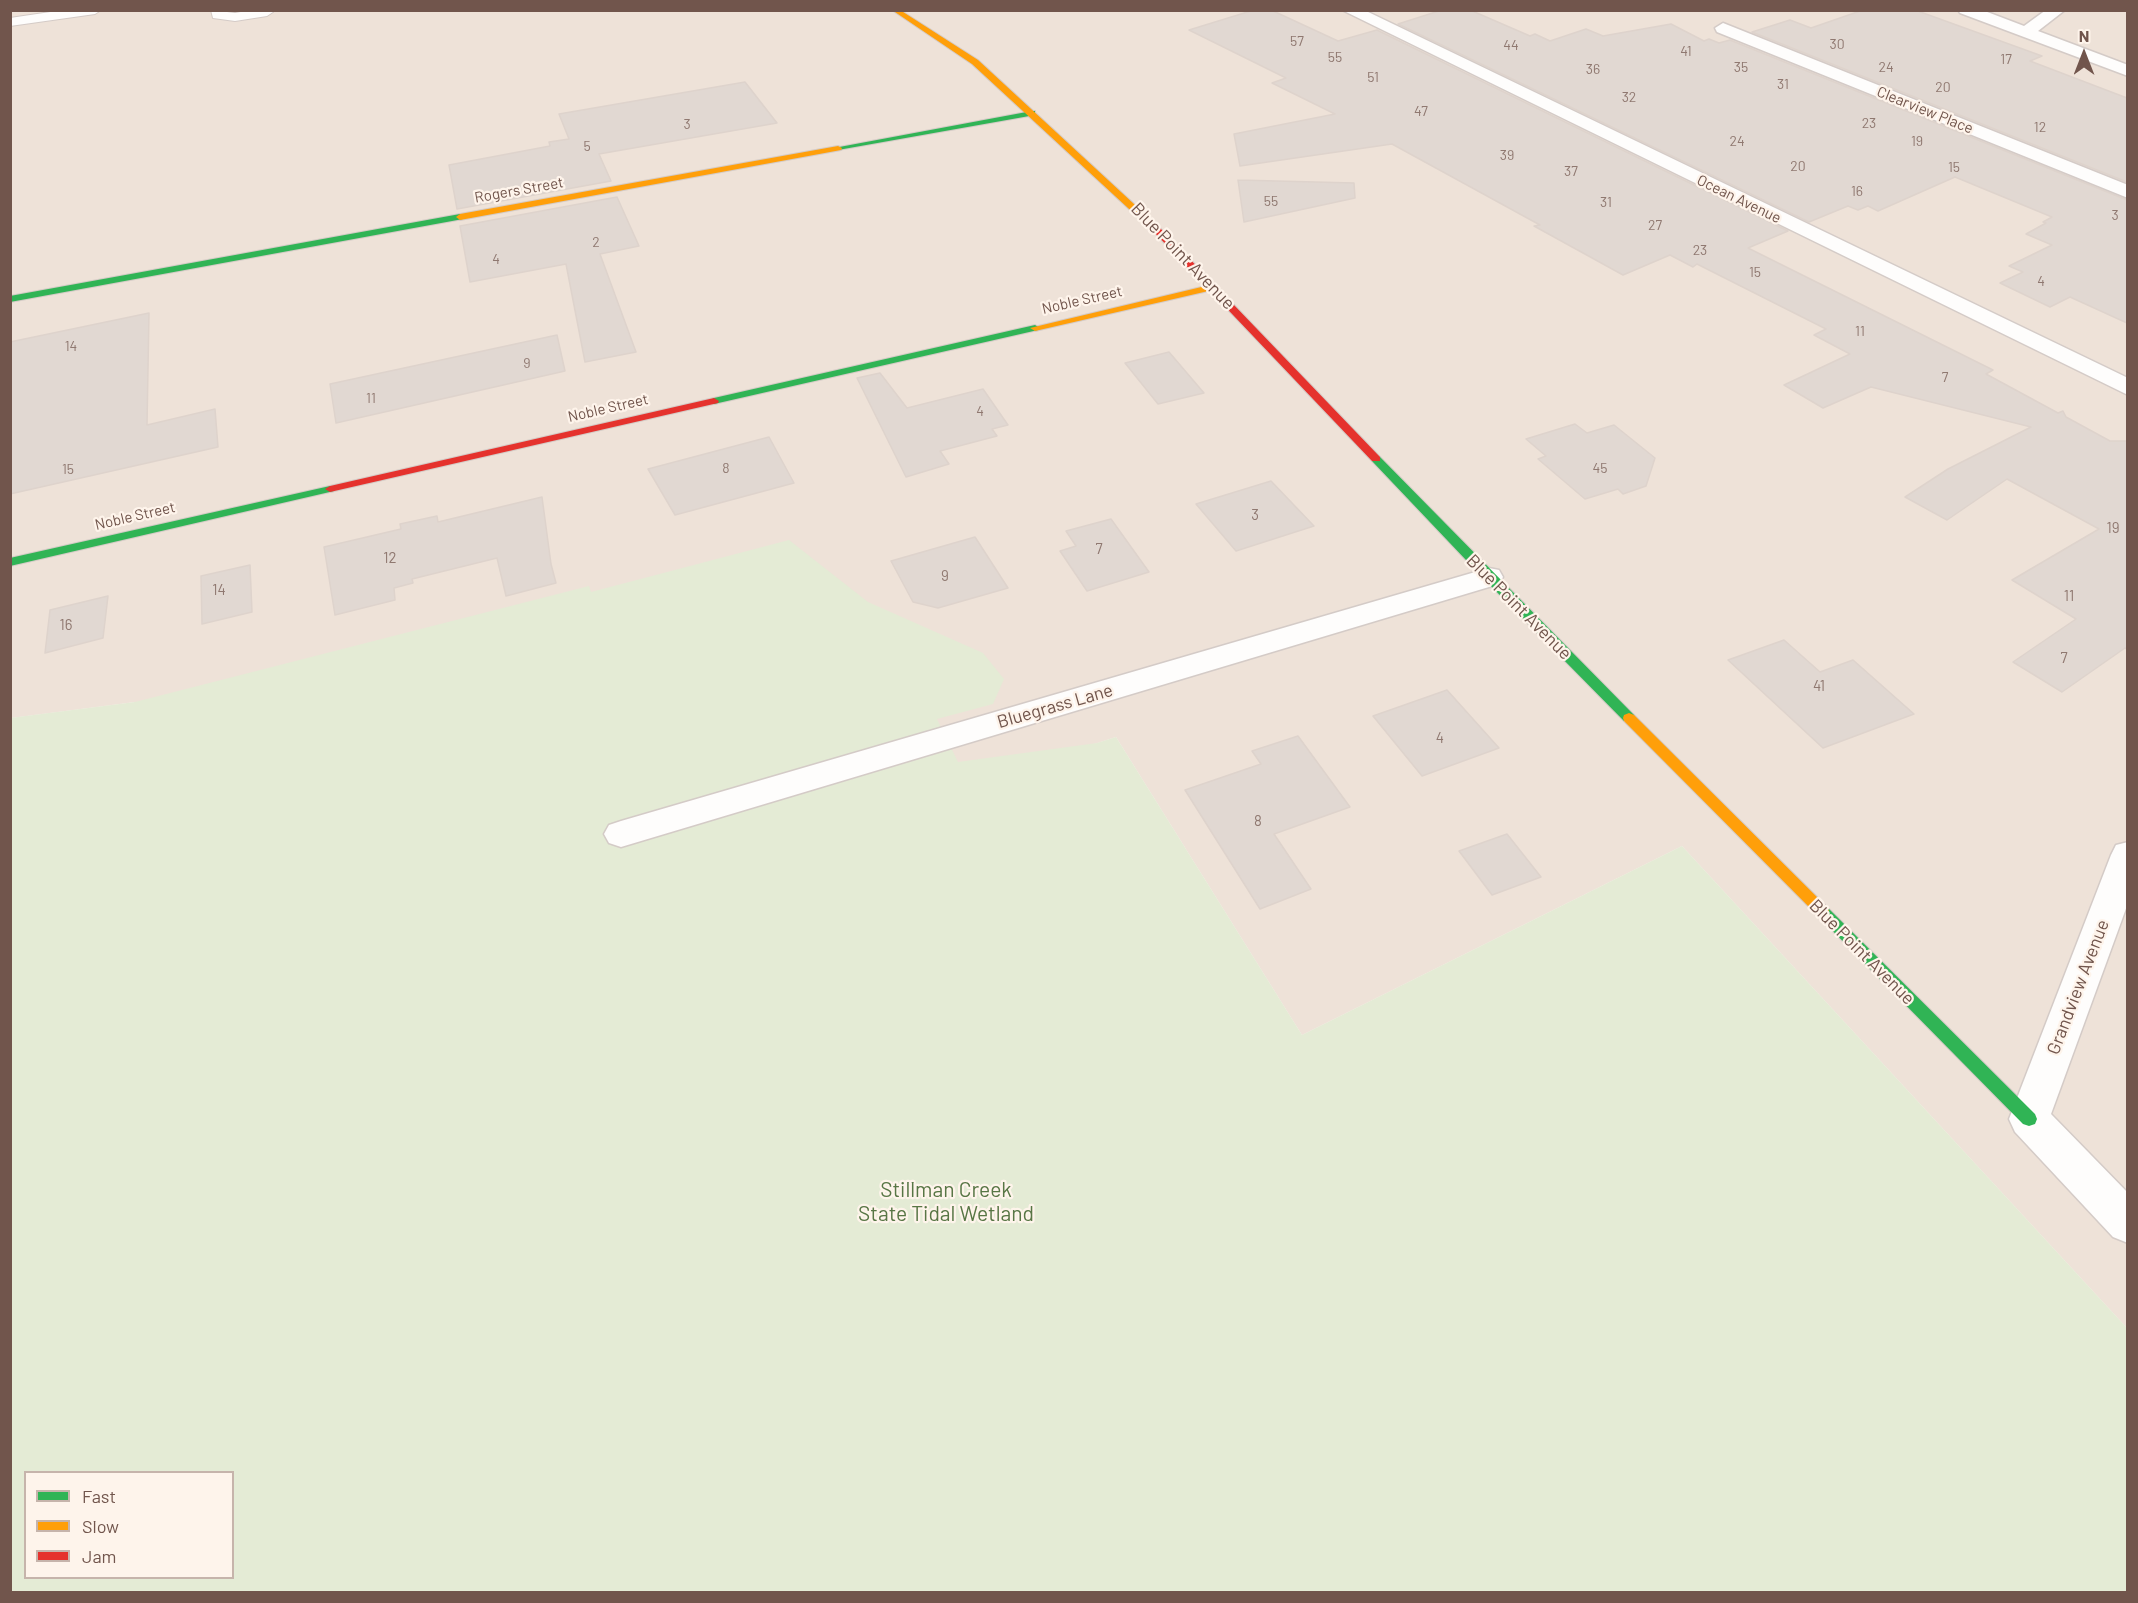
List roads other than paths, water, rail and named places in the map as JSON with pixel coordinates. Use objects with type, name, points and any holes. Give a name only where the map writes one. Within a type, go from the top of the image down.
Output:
[{"type":"street","name":"Blue Point Avenue","points":[[895,10],[975,62],[1139,211],[1214,286],[1489,577],[2029,1119],[2127,1223]]},
{"type":"street","name":"Ocean Avenue","points":[[1350,10],[2127,388]]},
{"type":"street","points":[[1966,10],[2127,71]]},
{"type":"street","points":[[2026,32],[2057,10]]},
{"type":"street","name":"Clearview Place","points":[[1723,28],[2127,192]]},
{"type":"street","name":"Rogers Street","points":[[10,299],[1032,113]]},
{"type":"street","name":"Noble Street","points":[[10,562],[1214,286]]},
{"type":"street","name":"Bluegrass Lane","points":[[621,834],[1489,577]]},
{"type":"street","name":"Grandview Avenue","points":[[2029,1119],[2127,855]]},
{"type":"lane","points":[[10,22],[95,10]]},
{"type":"lane","points":[[217,10],[218,15],[235,17],[267,12]]},
{"type":"park label","name":"Stillman Creek State Tidal Wetland","points":[[946,1202]]}]
